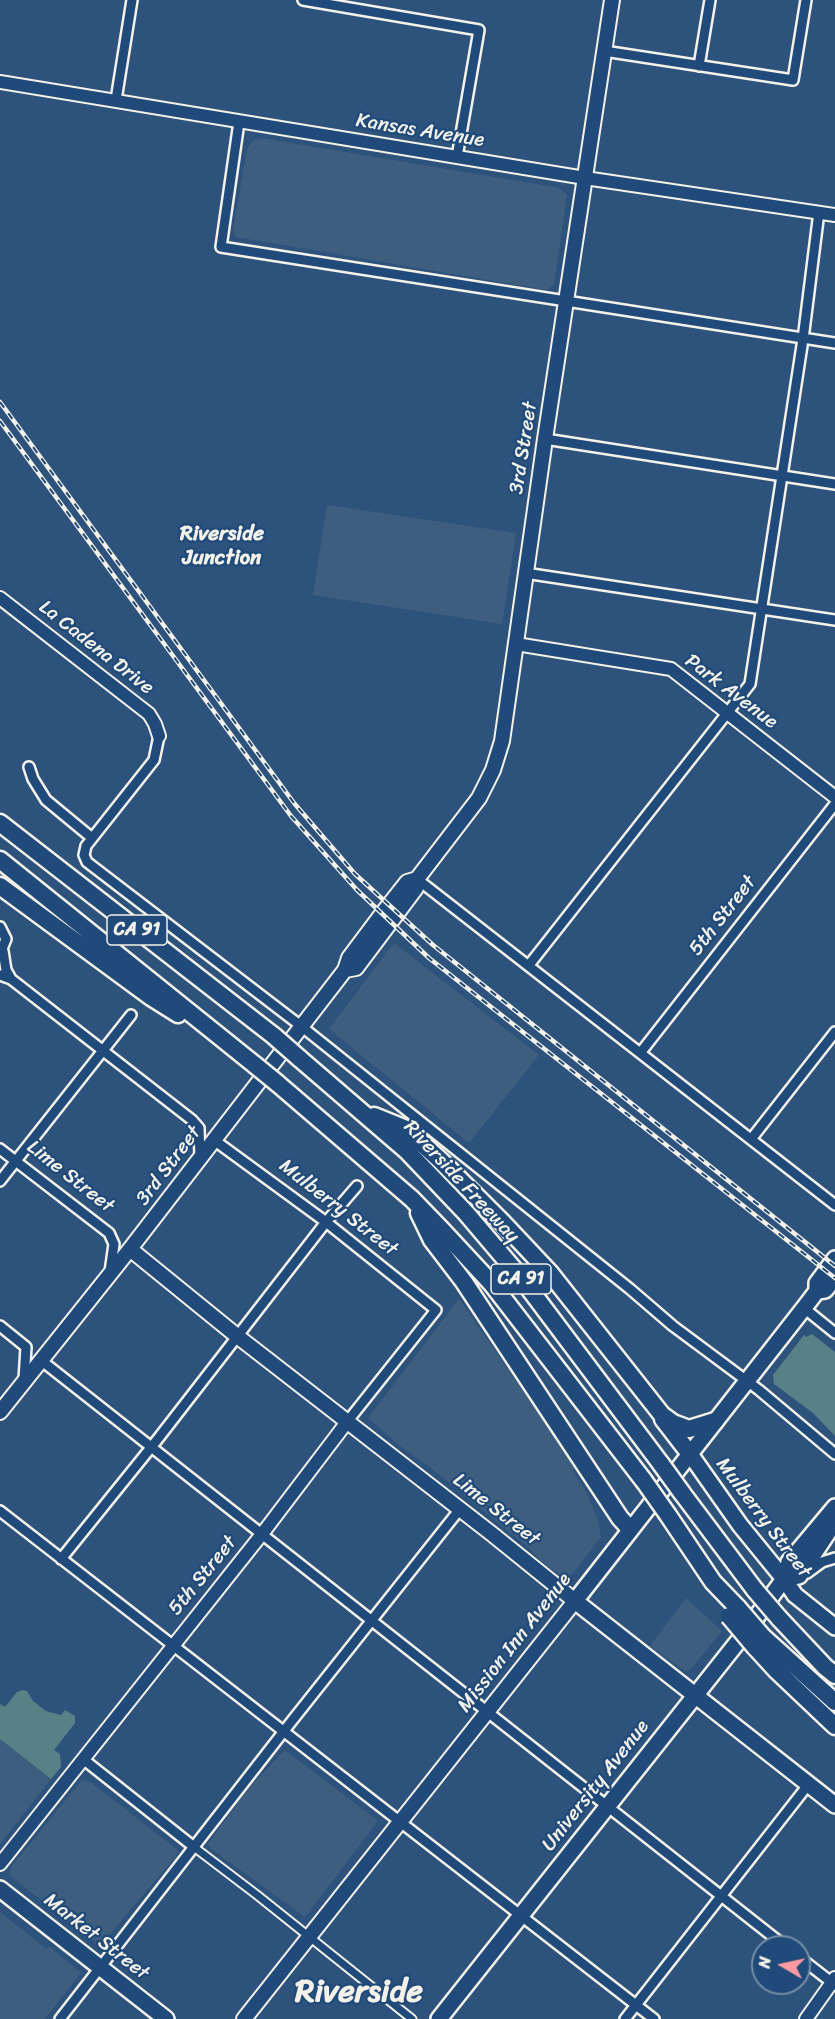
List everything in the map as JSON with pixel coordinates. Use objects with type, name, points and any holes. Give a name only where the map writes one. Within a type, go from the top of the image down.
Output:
[{"type":"highway","name":"Riverside Freeway","points":[[0,823],[274,1036],[407,1151],[466,1213],[522,1279],[755,1590],[835,1675]]},
{"type":"highway","name":"CA 91","points":[[0,860],[278,1083],[412,1199],[492,1284],[644,1481],[712,1582],[718,1603],[734,1612],[759,1642]]},
{"type":"highway","points":[[0,886],[151,997],[240,1053]]},
{"type":"highway","points":[[362,1111],[406,1129],[503,1223],[550,1273],[662,1415],[673,1423],[689,1429],[715,1421]]},
{"type":"highway","points":[[412,1199],[432,1240],[464,1282],[630,1530]]},
{"type":"highway","points":[[662,1415],[664,1423],[690,1454]]},
{"type":"highway","points":[[759,1642],[835,1702]]},
{"type":"highway","points":[[759,1642],[777,1671],[835,1726]]},
{"type":"main road","name":"3rd Street","points":[[0,1412],[130,1249],[345,970],[349,958],[385,910],[407,882],[417,879],[479,798],[493,770],[502,741],[525,573],[612,0]]},
{"type":"main road","name":"Lime Street","points":[[130,1249],[237,1336],[835,1805]]},
{"type":"main road","name":"Mission Inn Avenue","points":[[244,2019],[804,1308],[817,1291],[817,1283],[835,1259]]},
{"type":"main road","name":"Mission Inn Avenue","points":[[817,1291],[825,1290],[835,1278]]},
{"type":"main road","name":"Mulberry Street","points":[[690,1454],[740,1525],[760,1549],[792,1577],[795,1595],[835,1627]]},
{"type":"main road","name":"University Avenue","points":[[792,1577],[789,1562],[835,1507]]},
{"type":"main road","name":"University Avenue","points":[[439,2019],[606,1806],[835,1522]]},
{"type":"main road","points":[[760,1549],[786,1552],[807,1534],[814,1532]]},
{"type":"main road","name":"Market Street","points":[[0,1889],[166,2019]]},
{"type":"street","points":[[116,100],[132,0]]},
{"type":"street","points":[[303,0],[479,30],[457,157]]},
{"type":"street","points":[[699,66],[710,0]]},
{"type":"street","points":[[604,51],[793,80],[806,0]]},
{"type":"street","name":"Kansas Avenue","points":[[0,82],[585,178],[835,215]]},
{"type":"street","points":[[239,122],[221,247],[835,343]]},
{"type":"street","points":[[529,965],[750,684],[803,339],[819,212]]},
{"type":"street","points":[[545,439],[835,484]]},
{"type":"street","points":[[525,573],[835,620]]},
{"type":"street","name":"La Cadena Drive","points":[[0,598],[149,714],[159,736]]},
{"type":"street","name":"Park Avenue","points":[[516,644],[671,669],[835,797]]},
{"type":"street","points":[[159,736],[154,760],[86,846],[84,855],[87,862],[301,1026],[835,1454]]},
{"type":"street","points":[[28,767],[46,800],[92,838]]},
{"type":"street","name":"5th Street","points":[[641,1052],[835,804]]},
{"type":"street","points":[[417,879],[835,1205]]},
{"type":"street","points":[[0,927],[6,939],[1,953],[11,979]]},
{"type":"street","points":[[0,975],[11,979],[192,1120],[199,1128],[200,1157]]},
{"type":"street","points":[[0,1182],[131,1015]]},
{"type":"street","points":[[752,1138],[835,1032]]},
{"type":"street","name":"Mulberry Street","points":[[214,1140],[326,1222],[436,1310]]},
{"type":"street","name":"Lime Street","points":[[0,1149],[109,1233],[114,1244],[110,1274]]},
{"type":"street","points":[[61,1559],[326,1222],[357,1186]]},
{"type":"street","points":[[804,1308],[835,1333]]},
{"type":"street","name":"5th Street","points":[[0,1864],[436,1310]]},
{"type":"street","points":[[0,1326],[26,1347],[24,1382]]},
{"type":"street","points":[[42,1361],[771,1935]]},
{"type":"street","points":[[60,2019],[460,1509]]},
{"type":"street","points":[[0,1510],[654,2019]]},
{"type":"street","points":[[792,1577],[835,1558]]},
{"type":"street","points":[[83,1759],[412,2019]]},
{"type":"street","points":[[625,2019],[808,1785]]},
{"type":"street","points":[[806,2019],[834,1982],[811,1966]]},
{"type":"shaded area","points":[[262,138],[560,188],[567,195],[554,284],[547,290],[236,237],[233,230],[247,149],[254,140]]},
{"type":"shaded area","points":[[327,505],[516,533],[502,624],[313,595]]},
{"type":"shaded area","points":[[394,943],[539,1055],[469,1143],[329,1029]]},
{"type":"shaded area","points":[[459,1299],[575,1465],[573,1472],[585,1489],[598,1520],[601,1537],[569,1578],[565,1579],[541,1561],[529,1548],[368,1418]]},
{"type":"shaded area","points":[[686,1598],[722,1631],[690,1670],[685,1671],[650,1646]]},
{"type":"shaded area","points":[[0,1739],[51,1779],[0,1844]]},
{"type":"shaded area","points":[[285,1750],[378,1821],[305,1917],[210,1848],[208,1844],[248,1789]]},
{"type":"shaded area","points":[[82,1780],[90,1782],[178,1850],[177,1855],[100,1946],[9,1875],[11,1867]]},
{"type":"shaded area","points":[[0,1912],[46,1949],[49,1946],[81,1973],[45,2019],[0,2019]]},
{"type":"green space","points":[[812,1334],[835,1352],[835,1436],[813,1413],[774,1384],[773,1375],[804,1335],[806,1337]]},
{"type":"green space","points":[[27,1691],[33,1701],[46,1711],[61,1715],[65,1710],[75,1716],[75,1723],[54,1750],[60,1754],[61,1767],[51,1779],[0,1739],[0,1704],[5,1707],[17,1692]]},
{"type":"railway","points":[[0,402],[294,803],[355,874],[433,945],[835,1266]]},
{"type":"railway","points":[[0,421],[291,816],[357,890],[429,958],[835,1278]]},
{"type":"district","name":"Riverside Junction","points":[[222,547]]},
{"type":"district","name":"Riverside","points":[[359,1993]]}]
